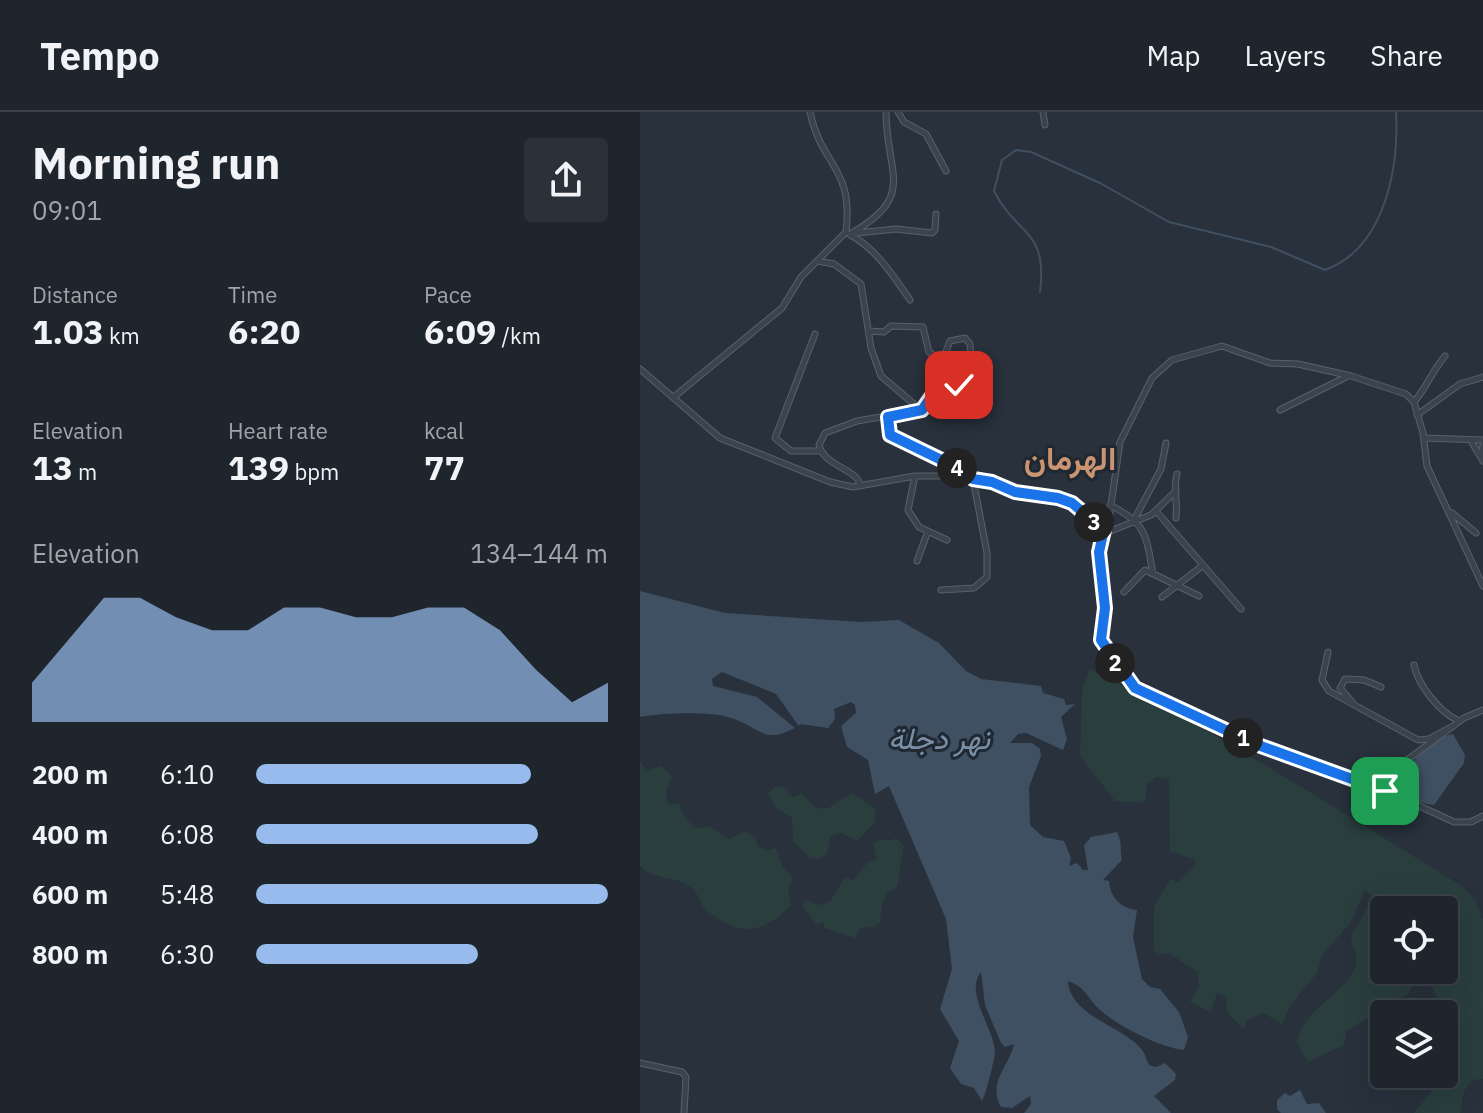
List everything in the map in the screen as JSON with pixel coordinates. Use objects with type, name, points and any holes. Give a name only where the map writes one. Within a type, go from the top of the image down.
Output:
[{"type":"street","points":[[810,112],[820,144],[846,185],[850,233],[899,280],[910,300]]},
{"type":"street","points":[[675,396],[782,308],[801,277],[817,261],[850,233],[885,211],[895,181],[886,112]]},
{"type":"street","points":[[898,112],[904,122],[926,134],[946,171]]},
{"type":"street","points":[[1043,112],[1045,125]]},
{"type":"street","points":[[850,233],[889,229],[932,233],[936,214]]},
{"type":"street","points":[[817,261],[834,264],[861,284],[881,376],[922,410]]},
{"type":"street","points":[[860,486],[860,480],[827,461],[820,451],[821,439],[832,429],[922,410],[940,388],[955,384],[964,391],[972,388],[969,342],[952,340],[945,354],[938,358],[929,352],[923,327],[891,326],[884,332],[869,331]]},
{"type":"street","points":[[815,334],[775,438],[791,451],[820,451]]},
{"type":"street","points":[[1483,586],[1427,466],[1424,438],[1414,402],[1402,393],[1351,376],[1298,364],[1270,363],[1222,346],[1167,362],[1152,378],[1122,436],[1099,552],[1105,608],[1101,640],[1130,684],[1258,745],[1389,792],[1454,822],[1471,822],[1483,816]]},
{"type":"street","points":[[1414,402],[1431,383],[1433,370],[1445,356]]},
{"type":"street","points":[[640,369],[732,445],[837,485],[860,486],[947,474],[1072,503],[1104,532]]},
{"type":"street","points":[[1280,410],[1351,376]]},
{"type":"street","points":[[1417,415],[1460,384],[1483,377]]},
{"type":"street","points":[[888,417],[888,428],[894,439],[953,466],[973,479],[987,553],[987,577],[974,588],[941,590]]},
{"type":"street","points":[[1424,438],[1479,440]]},
{"type":"street","points":[[1479,440],[1482,459]]},
{"type":"street","points":[[1479,440],[1482,459]]},
{"type":"street","points":[[1136,520],[1161,469],[1166,443]]},
{"type":"street","points":[[1176,518],[1177,474]]},
{"type":"street","points":[[915,476],[908,510],[919,527],[947,540]]},
{"type":"street","points":[[1104,532],[1156,511],[1176,491]]},
{"type":"street","points":[[1110,505],[1136,520],[1146,538],[1153,574]]},
{"type":"street","points":[[1156,511],[1241,609]]},
{"type":"street","points":[[1451,512],[1476,533]]},
{"type":"street","points":[[917,561],[928,531]]},
{"type":"street","points":[[1162,597],[1202,566]]},
{"type":"street","points":[[1124,592],[1143,571],[1199,596]]},
{"type":"street","points":[[1328,652],[1322,676],[1324,686],[1422,740],[1483,710]]},
{"type":"street","points":[[1414,665],[1420,681],[1443,711],[1457,723]]},
{"type":"street","points":[[1354,703],[1340,688],[1342,681],[1364,680],[1381,687]]},
{"type":"street","points":[[1389,792],[1407,760],[1457,723]]},
{"type":"street","points":[[640,1063],[682,1072],[686,1077],[684,1113]]},
{"type":"green space","points":[[1089,669],[1231,745],[1462,886],[1476,901],[1483,920],[1483,1079],[1472,1080],[1464,1091],[1460,1113],[1414,1113],[1434,1088],[1458,1088],[1458,1000],[1439,1000],[1430,984],[1458,984],[1458,896],[1373,896],[1365,890],[1350,924],[1323,953],[1317,973],[1290,1006],[1282,1024],[1263,1013],[1247,1020],[1244,1029],[1228,1014],[1225,997],[1217,993],[1211,1012],[1190,1002],[1199,986],[1197,972],[1169,953],[1159,955],[1154,950],[1154,907],[1170,879],[1179,882],[1196,865],[1195,860],[1170,851],[1169,779],[1156,777],[1147,784],[1145,803],[1115,801],[1080,756],[1082,691]]},
{"type":"green space","points":[[640,761],[647,770],[660,766],[672,776],[666,792],[668,804],[679,804],[685,818],[697,828],[709,826],[729,839],[745,831],[756,838],[757,846],[769,850],[776,848],[783,867],[793,878],[788,889],[791,905],[758,928],[740,928],[707,911],[690,886],[650,873],[640,866]]},
{"type":"green space","points":[[776,786],[786,788],[794,797],[802,793],[823,809],[853,793],[875,809],[875,822],[857,841],[841,833],[830,837],[827,854],[819,859],[810,858],[793,841],[792,818],[777,809],[768,794]]},
{"type":"green space","points":[[897,838],[904,847],[897,887],[885,897],[880,922],[874,927],[860,928],[856,938],[824,928],[824,922],[816,924],[802,906],[806,900],[817,905],[830,902],[844,878],[853,880],[867,863],[877,859],[873,844],[881,839],[888,841]]},
{"type":"green space","points":[[1370,904],[1370,984],[1414,984],[1408,994],[1398,1000],[1370,1000],[1370,1017],[1347,1031],[1344,1045],[1308,1062],[1297,1043],[1301,1030],[1353,972],[1356,958],[1351,936]]},
{"type":"water","name":"نهر دجلة","points":[[640,591],[725,613],[861,622],[899,620],[939,643],[966,671],[981,679],[1041,686],[1043,693],[1064,699],[1066,705],[1075,704],[1061,717],[1067,739],[1063,750],[1026,733],[1018,734],[1010,743],[1032,743],[1040,749],[1041,756],[1029,787],[1030,825],[1043,837],[1064,841],[1071,858],[1069,866],[1077,863],[1083,870],[1088,870],[1084,845],[1091,837],[1117,832],[1119,835],[1122,860],[1103,880],[1109,881],[1117,901],[1137,910],[1133,937],[1142,979],[1150,987],[1160,989],[1179,1012],[1188,1037],[1184,1050],[1162,1045],[1124,1027],[1102,1012],[1081,988],[1068,981],[1071,994],[1079,1004],[1137,1044],[1149,1065],[1156,1067],[1165,1063],[1176,1074],[1175,1080],[1154,1096],[1171,1113],[1024,1113],[1031,1104],[1030,1096],[1012,1108],[1001,1107],[996,1090],[1014,1044],[1005,1047],[1001,1043],[985,1005],[981,972],[976,990],[995,1056],[982,1101],[974,1088],[961,1084],[950,1068],[959,1041],[940,1009],[952,969],[946,919],[889,786],[875,794],[868,760],[847,747],[841,726],[856,713],[855,705],[851,702],[834,709],[835,719],[828,728],[801,724],[770,735],[720,715],[684,713],[640,717]]},
{"type":"water","points":[[1453,734],[1465,755],[1464,763],[1434,805],[1410,797],[1400,785],[1409,769],[1428,746]]},
{"type":"water","points":[[1300,1090],[1307,1104],[1319,1103],[1326,1113],[1281,1113],[1277,1109],[1277,1100],[1285,1093],[1290,1096]]},
{"type":"pier","points":[[722,672],[776,694],[798,725],[795,728],[757,697],[713,686],[712,679]]},
{"type":"waterway","points":[[1040,292],[1041,271],[1035,244],[994,191],[1002,160],[1016,150],[1031,152],[1100,183],[1169,222],[1271,247],[1325,270],[1345,259],[1362,244],[1375,225],[1391,181],[1396,112]]},
{"type":"district","name":"الهرمان","points":[[1070,458]]},
{"type":"route","points":[[959,385],[936,390],[925,409],[888,417],[890,435],[962,470],[973,479],[992,482],[1015,492],[1072,503],[1104,530],[1099,552],[1105,608],[1101,640],[1130,684],[1258,745],[1385,791]]}]
